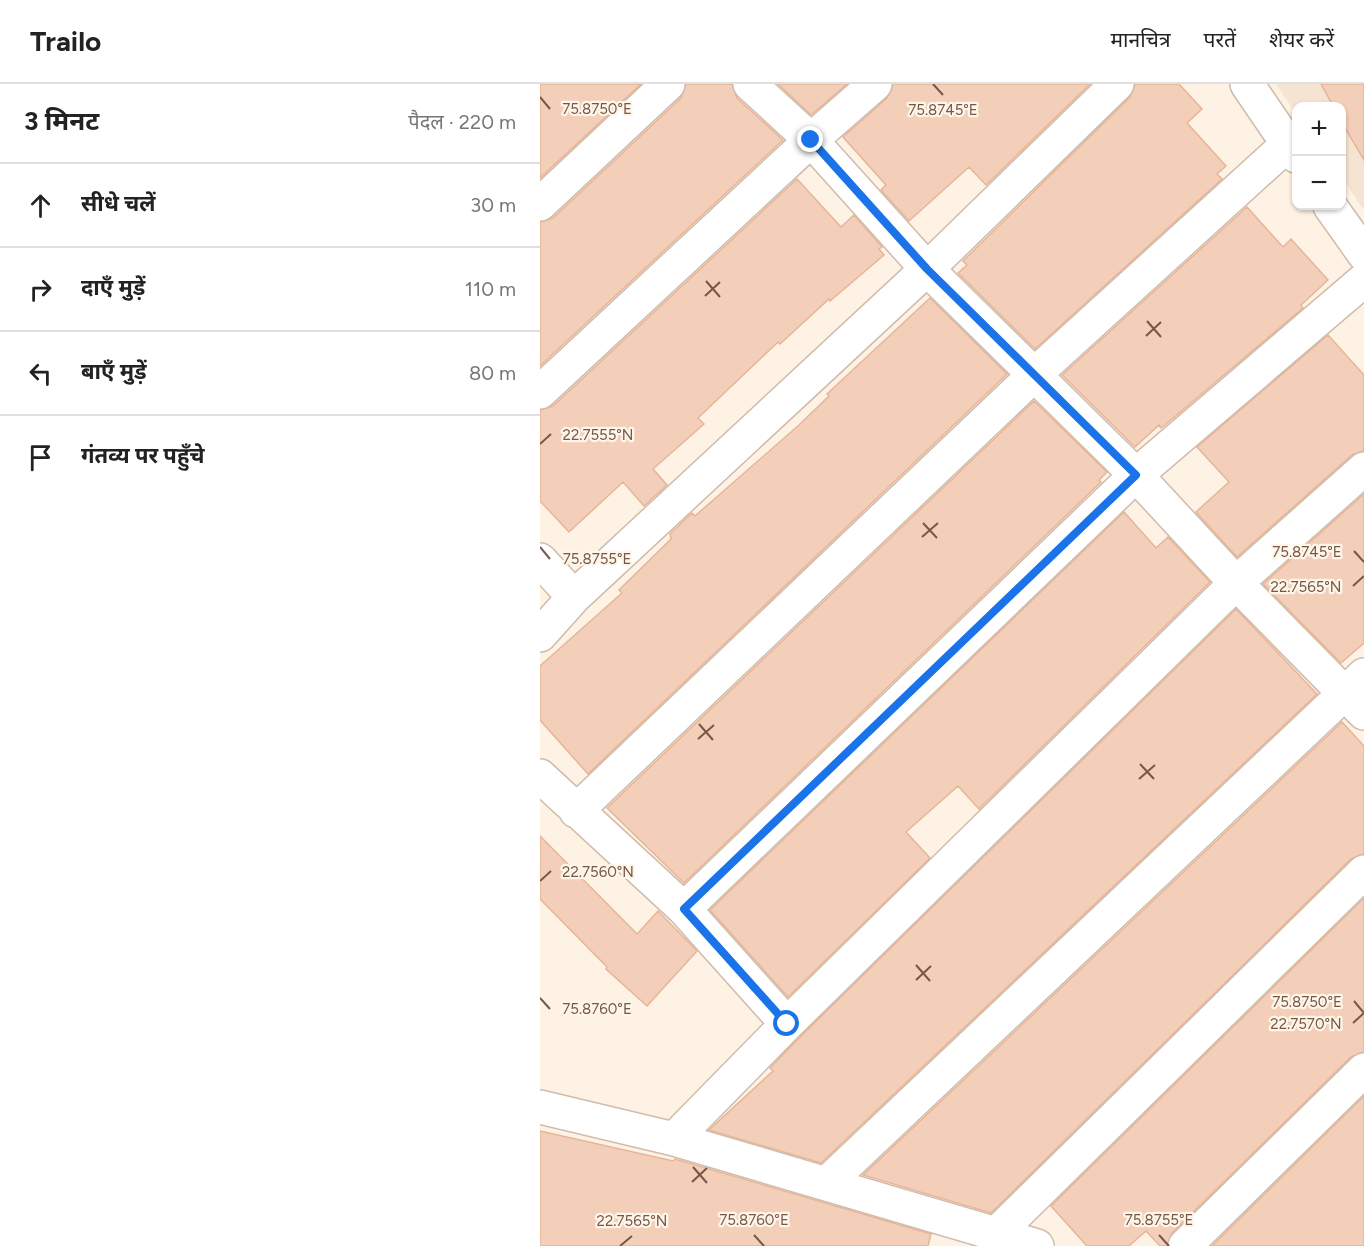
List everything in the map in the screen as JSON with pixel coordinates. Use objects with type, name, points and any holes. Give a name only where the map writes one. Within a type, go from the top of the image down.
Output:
[{"type":"street","points":[[540,204],[668,84]]},
{"type":"street","points":[[750,84],[811,140],[927,269],[1136,475],[1236,583],[1357,693],[827,1183]]},
{"type":"street","points":[[540,392],[811,140],[875,84]]},
{"type":"street","points":[[540,635],[574,597],[927,269],[1117,84]]},
{"type":"street","points":[[576,811],[1035,374],[1292,150],[1247,84]]},
{"type":"street","points":[[1333,210],[1364,255]]},
{"type":"street","points":[[684,909],[1136,475],[1364,280]]},
{"type":"street","points":[[674,1139],[787,1024],[1236,583],[1364,469]]},
{"type":"street","points":[[540,560],[574,597]]},
{"type":"street","points":[[540,776],[684,909],[787,1024]]},
{"type":"street","points":[[996,1234],[1364,872]]},
{"type":"street","points":[[1185,1246],[1364,1070]]},
{"type":"street","points":[[540,1107],[674,1139],[1036,1246]]},
{"type":"shaded area","points":[[1276,84],[1364,84],[1364,210],[1346,184],[1346,102],[1292,102],[1292,108]]},
{"type":"building","points":[[540,84],[641,84],[540,178]]},
{"type":"building","points":[[686,84],[732,84],[737,98],[783,140],[540,366],[540,222],[553,218],[681,98]]},
{"type":"building","points":[[778,84],[847,84],[811,115]]},
{"type":"building","points":[[893,84],[1090,84],[986,185],[969,167],[909,221],[881,190],[886,185],[843,137],[887,98]]},
{"type":"building","points":[[1135,84],[1179,84],[1202,109],[1187,123],[1226,166],[1217,174],[1222,179],[1035,349],[958,273],[967,265],[963,261],[1130,97]]},
{"type":"building","points":[[1321,84],[1364,84],[1364,160],[1346,129],[1346,102],[1331,102]]},
{"type":"building","points":[[797,179],[841,227],[854,215],[882,247],[879,249],[884,255],[830,301],[829,299],[780,344],[778,342],[698,418],[704,424],[653,469],[667,485],[644,506],[623,482],[569,532],[540,501],[540,410],[553,406]]},
{"type":"building","points":[[1247,207],[1283,247],[1291,239],[1328,280],[1301,305],[1303,308],[1172,419],[1161,428],[1159,425],[1135,447],[1062,375]]},
{"type":"building","points":[[930,298],[1007,374],[588,774],[540,720],[540,666],[622,593],[619,590],[671,539],[670,534],[692,513],[695,516],[799,425],[829,396],[827,394]]},
{"type":"building","points":[[1328,335],[1364,375],[1364,451],[1352,455],[1237,557],[1196,512],[1229,482],[1197,447]]},
{"type":"building","points":[[1034,401],[1107,472],[1099,480],[1101,482],[684,883],[607,808]]},
{"type":"building","points":[[1364,494],[1364,643],[1341,663],[1263,584]]},
{"type":"building","points":[[1124,512],[1156,548],[1168,537],[1210,582],[979,809],[958,786],[906,832],[930,858],[788,997],[710,910]]},
{"type":"building","points":[[1236,609],[1317,694],[821,1163],[709,1130],[773,1071],[770,1068],[800,1037]]},
{"type":"building","points":[[1342,722],[1364,746],[1364,854],[1351,859],[991,1213],[863,1175]]},
{"type":"building","points":[[540,836],[637,934],[658,911],[697,951],[647,1006],[606,969],[607,967],[540,899]]},
{"type":"building","points":[[1364,898],[1364,1052],[1351,1057],[1172,1233],[1167,1246],[1160,1246],[1146,1231],[1129,1246],[1087,1246],[1051,1206]]},
{"type":"building","points":[[1364,1096],[1364,1246],[1212,1246]]},
{"type":"building","points":[[540,1131],[673,1161],[675,1159],[931,1234],[928,1246],[540,1246]]},
{"type":"route","points":[[787,1024],[684,909],[1136,475],[927,269],[811,140]]}]
